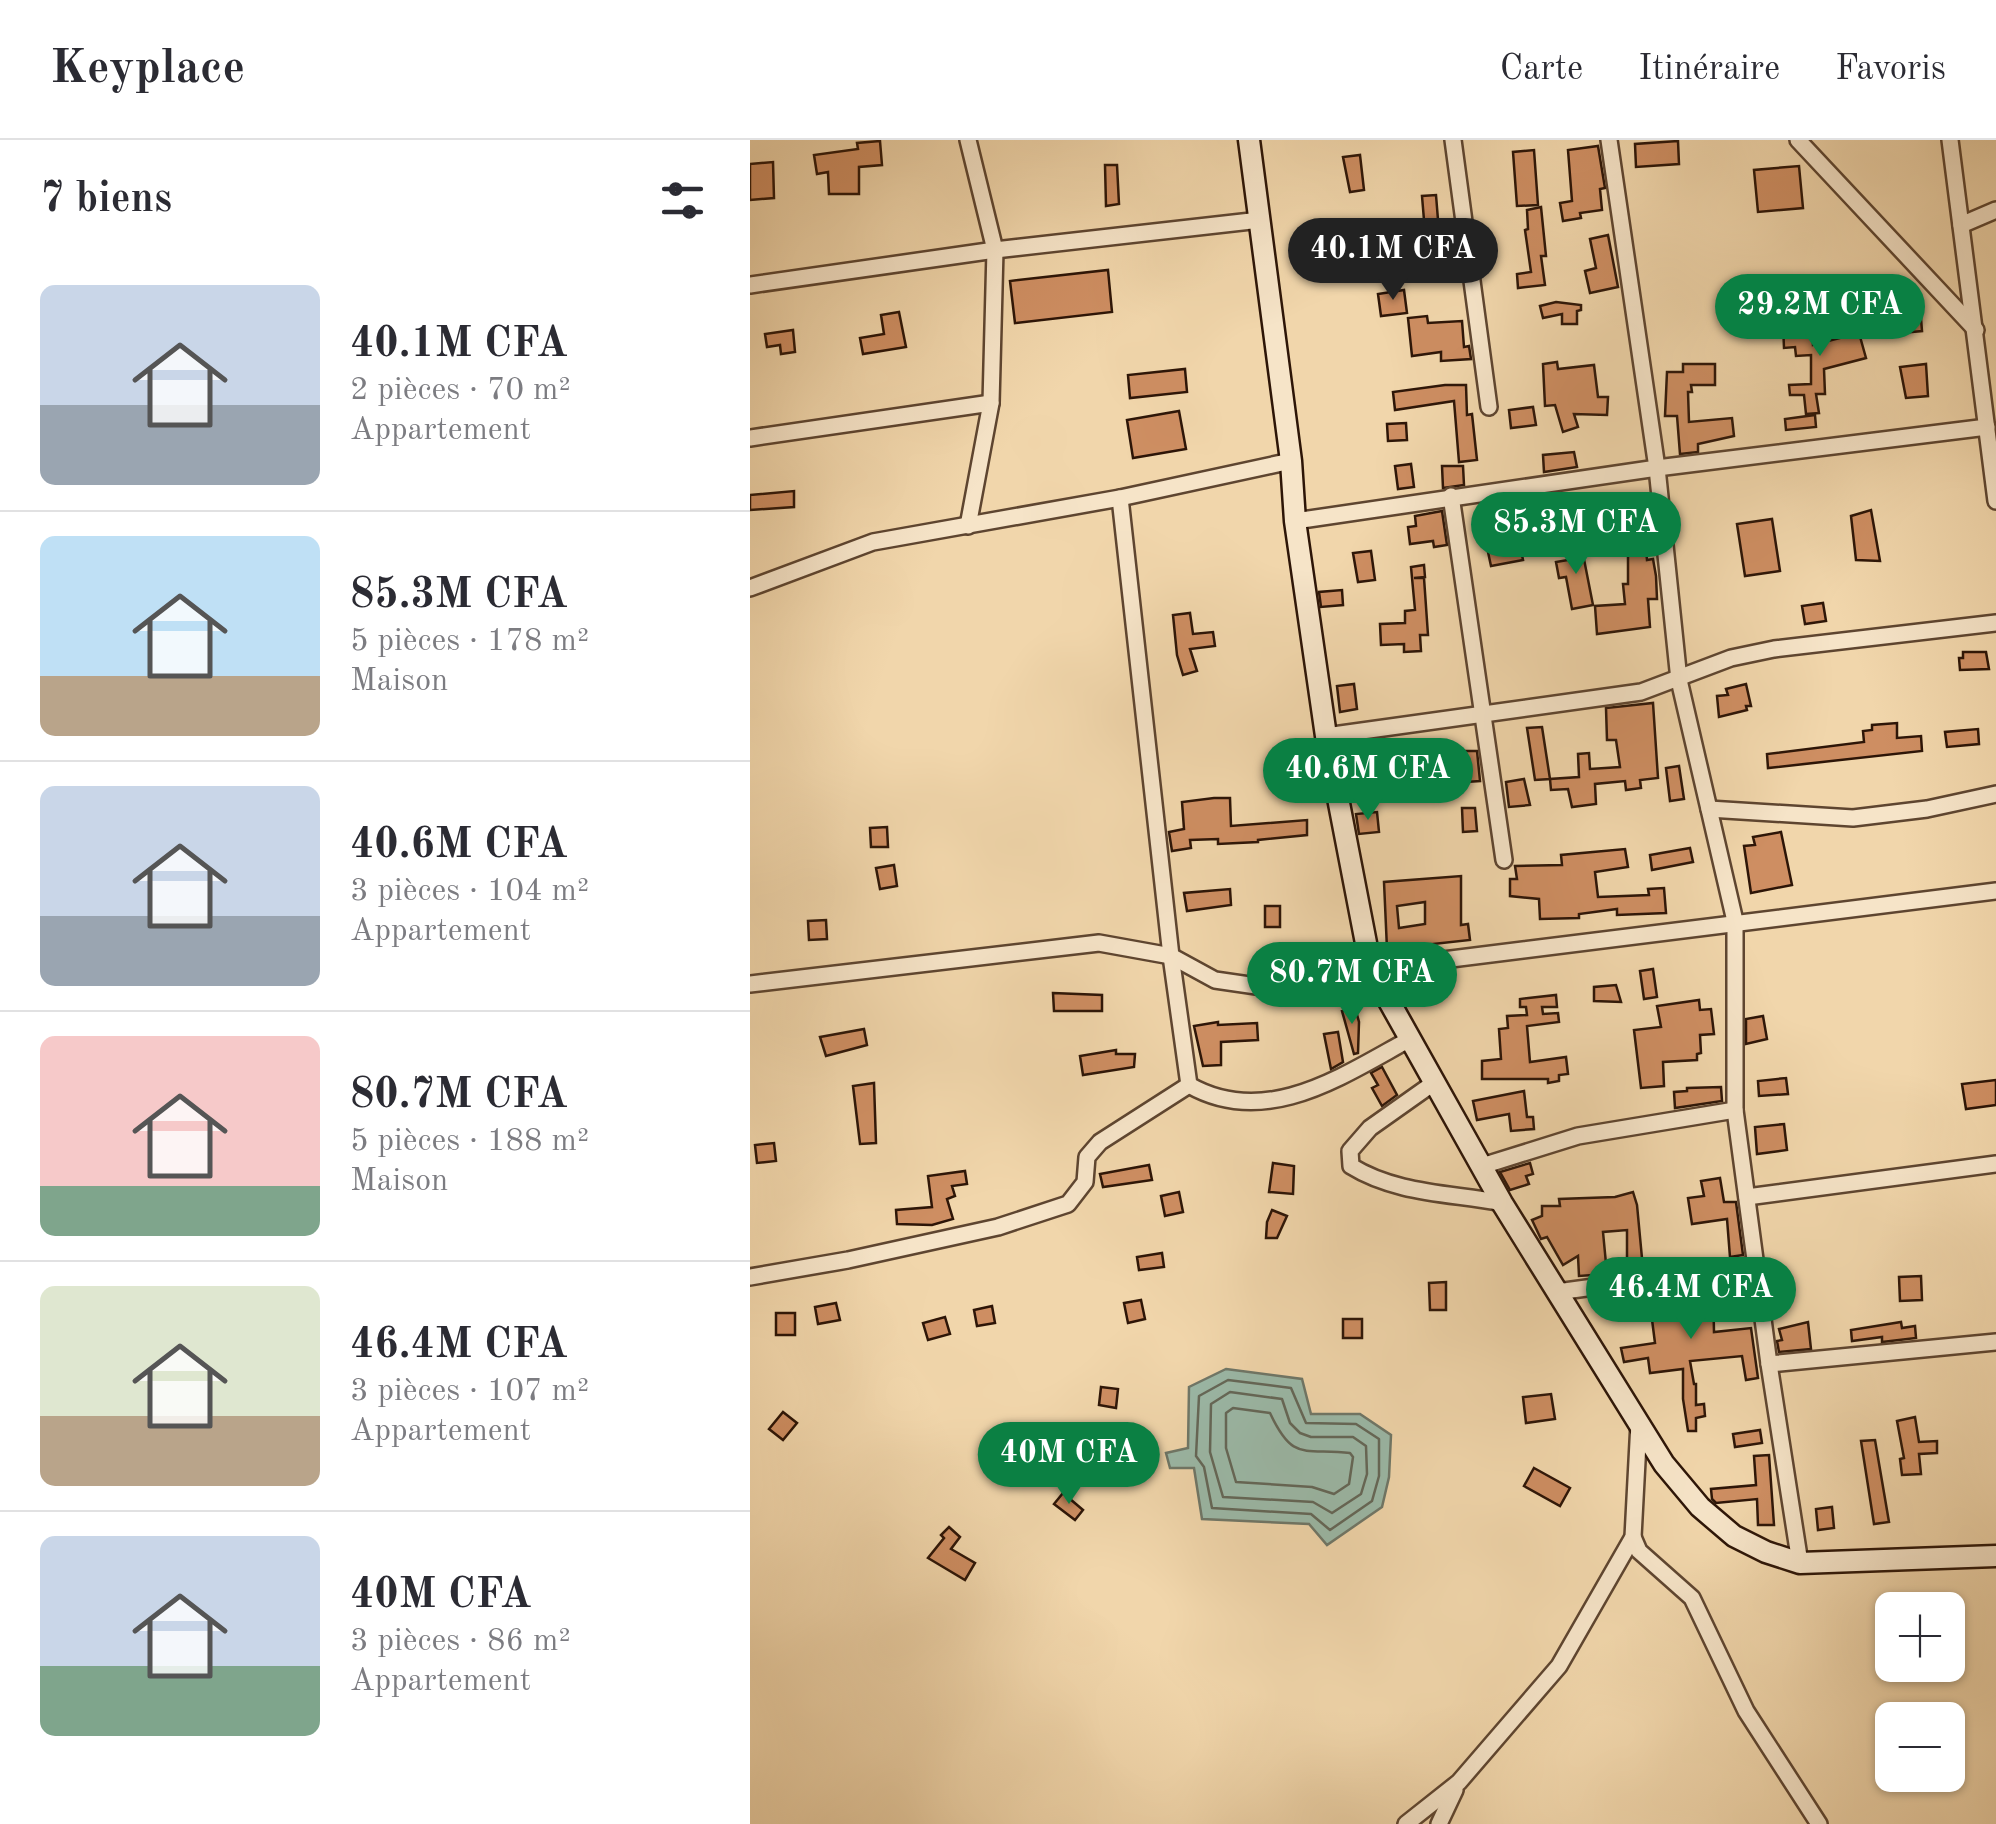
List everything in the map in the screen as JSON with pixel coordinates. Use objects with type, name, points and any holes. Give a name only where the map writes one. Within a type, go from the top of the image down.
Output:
[{"type":"main road","points":[[1249,140],[1326,736],[1372,970],[1502,1203],[1664,1464],[1688,1493],[1734,1536],[1800,1563],[1996,1556]]},
{"type":"street","points":[[968,140],[994,250],[991,404],[968,526]]},
{"type":"street","points":[[1453,140],[1490,407]]},
{"type":"street","points":[[1610,140],[1657,468],[1679,680],[1735,922],[1735,1110],[1768,1364],[1800,1563]]},
{"type":"street","points":[[1798,140],[1976,330]]},
{"type":"street","points":[[1950,140],[1996,501]]},
{"type":"street","points":[[1961,225],[1996,210]]},
{"type":"street","points":[[750,284],[994,250],[1260,220]]},
{"type":"street","points":[[750,438],[991,404]]},
{"type":"street","points":[[1296,520],[1657,468],[1987,427]]},
{"type":"street","points":[[750,588],[873,542],[1120,498],[1291,462]]},
{"type":"street","points":[[1452,496],[1504,860]]},
{"type":"street","points":[[1120,498],[1188,1085]]},
{"type":"street","points":[[1326,736],[1641,692],[1732,658],[1774,649],[1996,623]]},
{"type":"street","points":[[1709,809],[1853,818],[1927,809],[1996,794]]},
{"type":"street","points":[[750,984],[1099,944],[1171,956],[1215,980],[1270,988],[1372,970],[1996,891]]},
{"type":"street","points":[[1188,1085],[1203,1093],[1256,1103],[1285,1099],[1321,1088],[1410,1039]]},
{"type":"street","points":[[1435,1082],[1370,1128],[1350,1151],[1351,1166],[1372,1179],[1398,1186],[1502,1203]]},
{"type":"street","points":[[750,1276],[848,1260],[998,1227],[1068,1204],[1085,1182],[1087,1158],[1100,1142],[1188,1085]]},
{"type":"street","points":[[1482,1166],[1578,1136],[1735,1110]]},
{"type":"street","points":[[1747,1198],[1996,1164]]},
{"type":"street","points":[[1557,1292],[1756,1265]]},
{"type":"street","points":[[1768,1364],[1996,1342]]},
{"type":"street","points":[[1406,1824],[1459,1782],[1559,1666],[1633,1537],[1639,1424]]},
{"type":"street","points":[[1633,1537],[1639,1550],[1692,1598],[1746,1710],[1819,1824]]},
{"type":"street","points":[[1440,1824],[1459,1782]]},
{"type":"water","points":[[1226,1369],[1302,1379],[1311,1414],[1360,1414],[1391,1435],[1389,1477],[1382,1507],[1327,1545],[1309,1524],[1202,1519],[1194,1468],[1170,1468],[1166,1453],[1188,1448],[1189,1387]]},
{"type":"building","points":[[880,141],[882,165],[859,167],[859,194],[829,194],[828,172],[817,174],[814,155],[858,149],[857,143]]},
{"type":"building","points":[[1678,141],[1679,164],[1636,167],[1635,144]]},
{"type":"building","points":[[1598,146],[1605,188],[1600,189],[1602,210],[1580,213],[1581,218],[1563,221],[1560,203],[1572,201],[1568,150]]},
{"type":"building","points":[[1534,150],[1538,205],[1517,206],[1513,152]]},
{"type":"building","points":[[1360,155],[1364,190],[1350,192],[1343,157]]},
{"type":"building","points":[[773,162],[774,198],[750,200],[750,164]]},
{"type":"building","points":[[1105,165],[1117,165],[1119,204],[1106,206]]},
{"type":"building","points":[[1799,166],[1803,208],[1758,212],[1754,170]]},
{"type":"building","points":[[1436,195],[1438,220],[1424,220],[1422,196]]},
{"type":"building","points":[[1541,207],[1545,285],[1518,288],[1517,274],[1531,272],[1525,230],[1527,210]]},
{"type":"building","points":[[1453,229],[1454,255],[1437,256],[1436,230]]},
{"type":"building","points":[[1608,235],[1618,287],[1590,293],[1585,271],[1596,268],[1590,239]]},
{"type":"building","points":[[1108,270],[1112,312],[1015,323],[1010,281]]},
{"type":"building","points":[[1404,290],[1407,313],[1381,316],[1378,294]]},
{"type":"building","points":[[1556,302],[1581,305],[1577,324],[1562,324],[1562,314],[1543,318],[1540,306]]},
{"type":"building","points":[[1920,305],[1922,331],[1891,334],[1888,308]]},
{"type":"building","points":[[899,312],[906,347],[863,354],[860,338],[884,334],[881,315]]},
{"type":"building","points":[[1427,316],[1428,323],[1462,321],[1464,347],[1469,346],[1471,359],[1441,361],[1441,352],[1412,356],[1408,318]]},
{"type":"building","points":[[1812,323],[1813,345],[1859,333],[1866,358],[1824,369],[1825,394],[1816,394],[1819,413],[1806,414],[1804,395],[1790,395],[1789,385],[1811,384],[1811,355],[1796,356],[1795,347],[1784,348],[1783,324]]},
{"type":"building","points":[[793,330],[795,352],[781,354],[780,345],[767,347],[765,334]]},
{"type":"building","points":[[1557,362],[1558,369],[1594,365],[1598,397],[1608,397],[1607,415],[1574,414],[1578,427],[1563,432],[1555,405],[1545,406],[1543,364]]},
{"type":"building","points":[[1683,364],[1715,364],[1715,385],[1691,385],[1689,422],[1732,418],[1734,436],[1698,444],[1698,452],[1680,454],[1677,416],[1665,416],[1667,372],[1683,372]]},
{"type":"building","points":[[1926,364],[1928,396],[1906,398],[1900,367]]},
{"type":"building","points":[[1185,369],[1187,392],[1130,398],[1128,375]]},
{"type":"building","points":[[1466,385],[1467,415],[1472,414],[1477,460],[1459,462],[1454,401],[1395,410],[1393,392]]},
{"type":"building","points":[[1533,407],[1536,425],[1511,428],[1509,410]]},
{"type":"building","points":[[1179,411],[1186,449],[1133,458],[1127,420]]},
{"type":"building","points":[[1815,415],[1816,427],[1786,430],[1785,419]]},
{"type":"building","points":[[1406,423],[1407,440],[1388,441],[1387,424]]},
{"type":"building","points":[[1574,452],[1577,467],[1544,472],[1543,455]]},
{"type":"building","points":[[1411,464],[1414,487],[1398,489],[1395,466]]},
{"type":"building","points":[[1442,466],[1463,466],[1464,485],[1443,488]]},
{"type":"building","points":[[794,491],[794,507],[750,510],[750,495]]},
{"type":"building","points":[[1871,510],[1880,561],[1856,560],[1851,516]]},
{"type":"building","points":[[1442,511],[1447,545],[1434,547],[1433,541],[1410,544],[1408,527],[1416,526],[1415,516]]},
{"type":"building","points":[[1772,519],[1780,571],[1745,576],[1737,524]]},
{"type":"building","points":[[1645,538],[1647,560],[1653,559],[1656,576],[1657,599],[1648,599],[1650,627],[1597,634],[1595,606],[1625,604],[1623,584],[1628,584],[1628,547],[1607,552],[1604,540]]},
{"type":"building","points":[[1581,544],[1593,605],[1572,609],[1566,577],[1559,578],[1556,562],[1568,560],[1566,547]]},
{"type":"building","points":[[1520,545],[1523,560],[1491,566],[1488,552]]},
{"type":"building","points":[[1371,551],[1375,580],[1358,582],[1353,553]]},
{"type":"building","points":[[1424,565],[1425,577],[1414,578],[1424,578],[1428,635],[1420,635],[1421,651],[1404,652],[1404,644],[1381,645],[1380,624],[1405,623],[1405,611],[1415,610],[1411,567]]},
{"type":"building","points":[[1342,590],[1343,605],[1321,607],[1319,592]]},
{"type":"building","points":[[1823,603],[1826,621],[1805,624],[1802,606]]},
{"type":"building","points":[[1190,613],[1193,634],[1213,632],[1215,646],[1190,649],[1197,671],[1183,675],[1173,615]]},
{"type":"building","points":[[1963,652],[1986,652],[1989,669],[1960,670]]},
{"type":"building","points":[[1354,684],[1357,709],[1340,712],[1337,686]]},
{"type":"building","points":[[1746,684],[1751,706],[1719,717],[1717,696],[1728,695],[1726,689]]},
{"type":"building","points":[[1653,703],[1658,778],[1640,780],[1641,788],[1626,790],[1625,781],[1595,784],[1596,804],[1572,807],[1568,789],[1551,790],[1550,779],[1579,777],[1578,754],[1589,753],[1590,769],[1620,767],[1616,740],[1607,740],[1606,708]]},
{"type":"building","points":[[1897,723],[1897,738],[1921,736],[1922,751],[1768,768],[1767,754],[1864,742],[1863,731],[1872,730],[1872,725]]},
{"type":"building","points":[[1542,727],[1550,779],[1535,780],[1527,728]]},
{"type":"building","points":[[1978,729],[1979,744],[1947,747],[1945,732]]},
{"type":"building","points":[[1413,749],[1414,768],[1440,764],[1442,779],[1414,783],[1415,790],[1362,790],[1362,775],[1397,775],[1395,750]]},
{"type":"building","points":[[1464,751],[1477,751],[1480,781],[1466,782]]},
{"type":"building","points":[[1679,766],[1684,799],[1670,801],[1666,768]]},
{"type":"building","points":[[1524,779],[1530,805],[1509,807],[1506,782]]},
{"type":"building","points":[[1230,798],[1231,826],[1307,820],[1307,835],[1218,844],[1218,839],[1190,840],[1191,848],[1172,851],[1169,832],[1184,829],[1182,802]]},
{"type":"building","points":[[1462,808],[1475,808],[1477,831],[1463,832]]},
{"type":"building","points":[[1377,812],[1379,832],[1359,834],[1356,814]]},
{"type":"building","points":[[887,827],[888,847],[871,847],[870,828]]},
{"type":"building","points":[[1781,832],[1792,885],[1751,893],[1744,846],[1755,845],[1753,837]]},
{"type":"building","points":[[1690,848],[1693,862],[1652,870],[1650,855]]},
{"type":"building","points":[[1625,849],[1628,867],[1595,872],[1598,897],[1649,895],[1648,889],[1664,888],[1666,913],[1617,915],[1617,909],[1579,914],[1579,918],[1540,919],[1539,899],[1510,896],[1510,879],[1517,879],[1515,866],[1562,865],[1561,855]]},
{"type":"building","points":[[894,865],[897,886],[880,889],[876,868]]},
{"type":"building","points":[[1461,876],[1461,925],[1468,924],[1470,940],[1387,949],[1384,882]],"holes":[[[1425,902],[1425,924],[1399,928],[1397,906]]]},
{"type":"building","points":[[1230,889],[1231,905],[1187,911],[1184,893]]},
{"type":"building","points":[[1265,906],[1280,906],[1280,927],[1265,927]]},
{"type":"building","points":[[826,920],[827,939],[809,940],[808,921]]},
{"type":"building","points":[[1653,969],[1657,997],[1644,999],[1640,971]]},
{"type":"building","points":[[1616,985],[1621,1002],[1594,1001],[1594,987]]},
{"type":"building","points":[[1053,993],[1102,995],[1102,1011],[1054,1011]]},
{"type":"building","points":[[1556,995],[1557,1007],[1542,1007],[1543,1014],[1558,1013],[1559,1022],[1527,1026],[1530,1062],[1566,1057],[1568,1074],[1548,1083],[1548,1079],[1482,1079],[1482,1061],[1501,1059],[1499,1029],[1508,1028],[1507,1016],[1527,1015],[1526,1007],[1520,1007],[1520,999]]},
{"type":"building","points":[[1699,1000],[1700,1010],[1711,1009],[1714,1034],[1700,1035],[1701,1053],[1697,1060],[1663,1062],[1664,1086],[1641,1088],[1634,1030],[1661,1027],[1657,1006]]},
{"type":"building","points":[[1355,1007],[1359,1022],[1358,1053],[1354,1054],[1342,1011]]},
{"type":"building","points":[[1763,1016],[1767,1039],[1746,1044],[1746,1019]]},
{"type":"building","points":[[1257,1023],[1258,1040],[1221,1042],[1221,1065],[1203,1066],[1194,1026]]},
{"type":"building","points":[[864,1029],[867,1045],[826,1056],[820,1037]]},
{"type":"building","points":[[1338,1032],[1343,1062],[1331,1069],[1324,1034]]},
{"type":"building","points":[[1116,1050],[1116,1054],[1135,1054],[1134,1067],[1083,1075],[1080,1056]]},
{"type":"building","points":[[1382,1067],[1397,1095],[1382,1106],[1372,1088],[1378,1085],[1371,1073]]},
{"type":"building","points":[[1786,1078],[1788,1094],[1759,1096],[1758,1081]]},
{"type":"building","points":[[1996,1080],[1996,1105],[1966,1109],[1962,1084]]},
{"type":"building","points":[[874,1083],[876,1143],[860,1144],[853,1086]]},
{"type":"building","points":[[1721,1087],[1722,1101],[1675,1108],[1674,1092]]},
{"type":"building","points":[[1524,1091],[1527,1117],[1533,1117],[1534,1129],[1511,1131],[1509,1114],[1477,1120],[1473,1101]]},
{"type":"building","points":[[1784,1124],[1787,1150],[1757,1154],[1755,1127]]},
{"type":"building","points":[[774,1143],[776,1161],[757,1163],[755,1145]]},
{"type":"building","points":[[1273,1163],[1294,1166],[1293,1194],[1269,1192]]},
{"type":"building","points":[[1530,1163],[1533,1174],[1526,1176],[1529,1184],[1510,1190],[1500,1172]]},
{"type":"building","points":[[1149,1165],[1152,1180],[1103,1187],[1100,1174]]},
{"type":"building","points":[[965,1171],[967,1184],[952,1186],[955,1196],[947,1199],[953,1219],[932,1225],[897,1224],[896,1210],[932,1207],[928,1176]]},
{"type":"building","points":[[1720,1178],[1724,1202],[1736,1202],[1743,1255],[1730,1257],[1727,1219],[1692,1224],[1688,1198],[1704,1196],[1701,1181]]},
{"type":"building","points":[[1179,1192],[1183,1212],[1165,1216],[1161,1196]]},
{"type":"building","points":[[1633,1192],[1643,1269],[1627,1271],[1627,1230],[1603,1232],[1607,1274],[1579,1276],[1578,1256],[1563,1265],[1547,1237],[1541,1239],[1532,1220],[1542,1216],[1542,1206],[1560,1206],[1559,1199],[1615,1197]]},
{"type":"building","points":[[1272,1210],[1287,1216],[1277,1238],[1266,1238],[1267,1222]]},
{"type":"building","points":[[1162,1253],[1164,1267],[1139,1270],[1137,1257]]},
{"type":"building","points":[[1921,1276],[1922,1300],[1900,1301],[1899,1277]]},
{"type":"building","points":[[1446,1282],[1446,1310],[1430,1310],[1429,1283]]},
{"type":"building","points":[[1713,1285],[1714,1332],[1751,1328],[1758,1378],[1746,1380],[1742,1356],[1690,1361],[1696,1405],[1704,1404],[1705,1416],[1696,1418],[1696,1431],[1688,1431],[1683,1369],[1650,1373],[1648,1358],[1624,1362],[1621,1348],[1655,1343],[1649,1296]]},
{"type":"building","points":[[1141,1300],[1145,1319],[1128,1323],[1124,1303]]},
{"type":"building","points":[[836,1303],[840,1320],[818,1324],[815,1307]]},
{"type":"building","points":[[992,1306],[995,1323],[977,1326],[974,1310]]},
{"type":"building","points":[[776,1313],[795,1313],[795,1335],[776,1335]]},
{"type":"building","points":[[945,1317],[950,1334],[928,1340],[923,1323]]},
{"type":"building","points":[[1343,1319],[1362,1319],[1362,1338],[1343,1338]]},
{"type":"building","points":[[1808,1322],[1811,1349],[1779,1352],[1779,1329]]},
{"type":"building","points":[[1901,1322],[1902,1328],[1915,1326],[1916,1338],[1852,1341],[1851,1330]]},
{"type":"building","points":[[1101,1387],[1118,1389],[1116,1408],[1099,1405]]},
{"type":"building","points":[[1551,1394],[1555,1419],[1526,1423],[1523,1397]]},
{"type":"building","points":[[783,1412],[797,1423],[783,1440],[769,1429]]},
{"type":"building","points":[[1915,1417],[1919,1442],[1937,1441],[1937,1453],[1919,1454],[1921,1474],[1902,1475],[1900,1459],[1904,1458],[1897,1421]]},
{"type":"building","points":[[1760,1430],[1762,1443],[1735,1447],[1733,1434]]},
{"type":"building","points":[[1875,1440],[1889,1522],[1874,1524],[1861,1441]]},
{"type":"building","points":[[1769,1455],[1774,1525],[1758,1525],[1757,1499],[1716,1503],[1712,1499],[1711,1489],[1756,1485],[1754,1456]]},
{"type":"building","points":[[1534,1468],[1570,1488],[1560,1506],[1524,1486]]},
{"type":"building","points":[[1063,1493],[1083,1510],[1075,1520],[1054,1504]]},
{"type":"building","points":[[1832,1507],[1834,1528],[1818,1530],[1816,1509]]},
{"type":"building","points":[[949,1527],[960,1537],[951,1549],[975,1563],[965,1580],[928,1558]]}]
